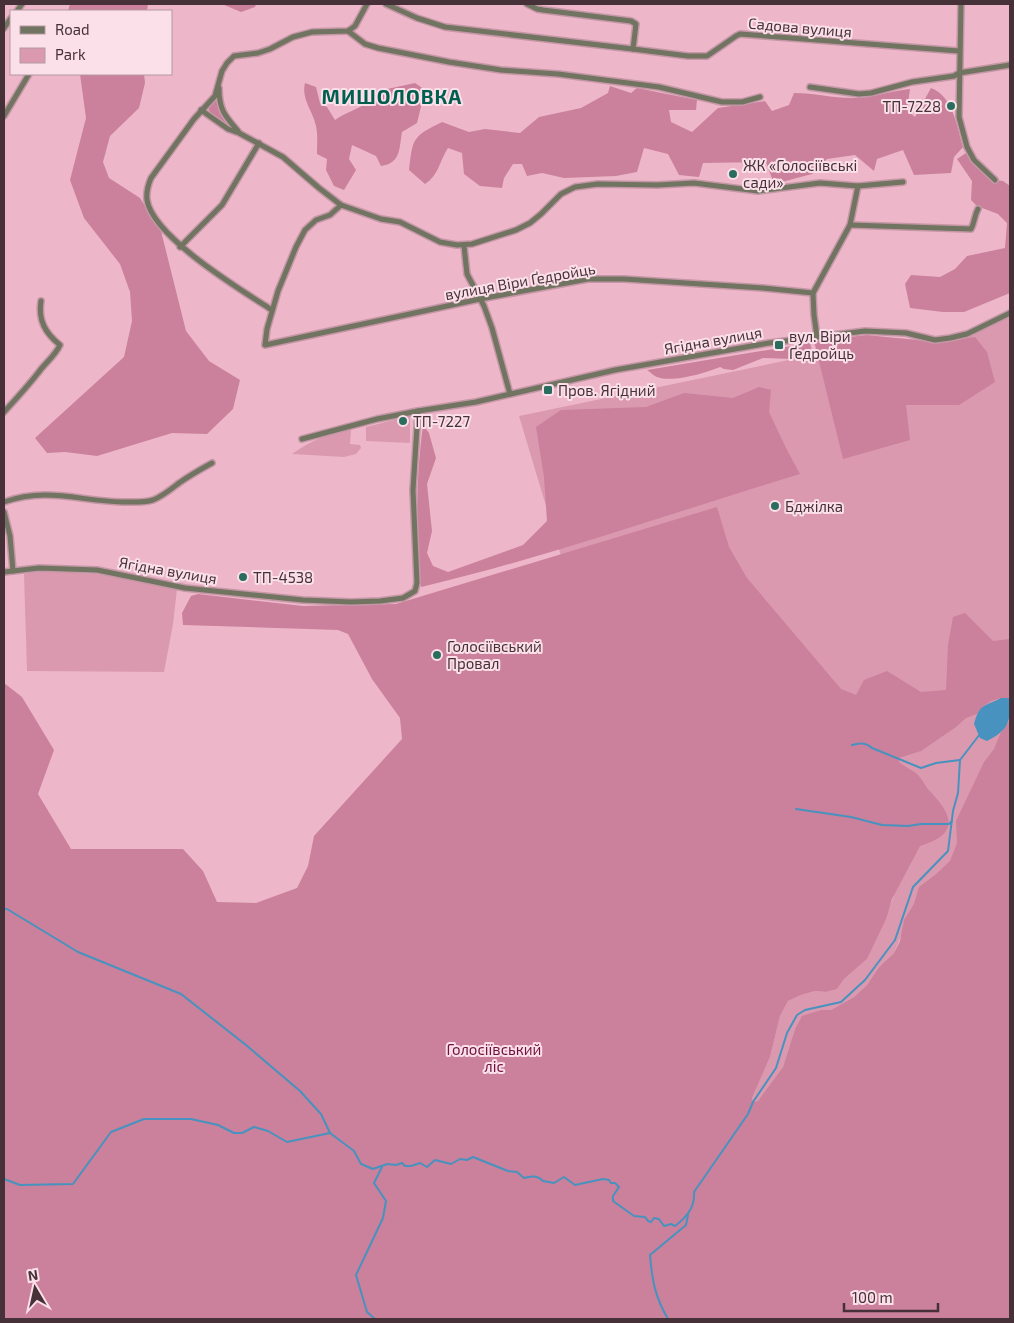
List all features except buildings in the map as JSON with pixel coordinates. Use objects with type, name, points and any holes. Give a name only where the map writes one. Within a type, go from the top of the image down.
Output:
[{"type":"street","points":[[341,205],[330,215],[316,220],[305,230],[288,264],[272,310],[180,246],[151,213],[147,201],[147,186],[159,165],[201,110],[215,96],[222,71],[234,56],[258,53],[293,37],[312,32],[348,31],[354,26],[367,4]]},
{"type":"street","name":"Садова вулиця","points":[[386,4],[417,18],[445,27],[688,56],[707,56],[740,34],[959,51]]},
{"type":"street","points":[[528,4],[537,9],[631,20],[636,24],[633,49]]},
{"type":"street","points":[[961,4],[959,117],[967,147],[974,160],[995,180]]},
{"type":"street","points":[[348,31],[360,41],[372,46],[448,62],[501,70],[558,74],[659,87],[722,102],[742,102],[760,96]]},
{"type":"street","points":[[810,88],[859,94],[870,93],[912,82],[1010,65]]},
{"type":"street","points":[[4,116],[28,75]]},
{"type":"street","points":[[219,86],[222,111],[239,133]]},
{"type":"street","points":[[201,110],[228,129],[283,157],[341,205],[380,219],[400,222],[440,242],[464,246],[503,235],[530,223],[561,194],[575,188],[607,184],[657,185],[684,183],[758,191],[820,183],[858,186],[903,182]]},
{"type":"street","points":[[180,246],[222,205],[258,143]]},
{"type":"street","points":[[817,337],[814,293],[850,225],[858,186]]},
{"type":"street","points":[[850,225],[971,229],[974,223],[974,215],[978,209]]},
{"type":"street","points":[[464,246],[467,274],[492,328],[510,394]]},
{"type":"street","name":"вулиця Віри Ґедройць","points":[[272,310],[265,345],[480,299],[588,279],[608,278],[814,293]]},
{"type":"street","points":[[4,412],[57,352],[60,345],[52,339],[40,321],[41,301]]},
{"type":"street","name":"Ягідна вулиця","points":[[302,439],[362,423],[476,402],[635,366],[769,343],[864,331],[906,333],[935,340],[950,338],[967,334],[1010,312]]},
{"type":"street","name":"Ягідна вулиця","points":[[4,572],[39,568],[97,570],[185,588],[303,600],[352,602],[403,598],[415,591],[417,583],[413,490],[418,412]]},
{"type":"street","points":[[4,502],[33,494],[58,494],[108,501],[139,502],[152,500],[212,463]]},
{"type":"street","points":[[4,512],[10,536],[13,571]]},
{"type":"green space","points":[[70,4],[148,4],[147,10],[68,10]]},
{"type":"green space","points":[[222,4],[256,4],[255,7],[241,12]]},
{"type":"green space","points":[[80,75],[144,75],[145,83],[139,108],[110,136],[103,162],[109,178],[140,198],[161,231],[186,331],[209,361],[240,380],[233,409],[207,434],[172,433],[97,456],[65,452],[47,453],[35,438],[124,357],[132,321],[130,292],[120,264],[84,218],[70,180],[86,118]]},
{"type":"green space","points":[[305,83],[316,87],[320,103],[327,107],[335,120],[364,105],[378,91],[415,83],[425,90],[417,123],[402,132],[398,154],[392,162],[381,166],[376,156],[352,145],[349,159],[356,170],[344,190],[334,186],[326,170],[327,159],[317,154],[317,129],[306,100]]},
{"type":"green space","points":[[610,86],[631,93],[637,88],[697,100],[696,110],[669,110],[671,122],[692,132],[718,108],[765,101],[772,111],[789,105],[794,93],[852,98],[910,89],[907,110],[915,117],[931,88],[938,92],[949,105],[963,147],[954,157],[951,173],[914,175],[903,150],[877,159],[874,171],[855,155],[827,159],[812,174],[774,184],[766,162],[703,163],[699,177],[679,175],[668,154],[644,148],[637,172],[616,176],[564,178],[542,173],[527,176],[522,164],[513,164],[504,178],[502,188],[480,186],[464,174],[462,153],[448,148],[433,177],[425,184],[409,170],[413,145],[419,135],[442,122],[469,132],[485,129],[520,133],[539,117],[581,108],[608,93]]},
{"type":"green space","points":[[217,95],[219,112],[230,129],[212,116],[207,106]]},
{"type":"green space","points":[[969,151],[995,180],[1003,181],[1010,186],[1010,293],[964,312],[943,312],[910,308],[905,284],[911,275],[940,277],[955,269],[967,256],[1005,248],[1007,223],[998,214],[977,206],[971,200],[972,181],[957,159]]},
{"type":"green space","points":[[1010,316],[1010,1251],[901,936],[894,953],[879,967],[867,985],[854,997],[831,1010],[820,1010],[795,1029],[783,1067],[761,1098],[753,1102],[752,1098],[770,1057],[780,1016],[788,1001],[815,991],[826,992],[837,989],[844,979],[867,959],[894,896],[564,566],[519,416],[895,338],[959,342]]},
{"type":"green space","points":[[867,335],[934,342],[975,337],[987,352],[995,382],[959,405],[906,405],[910,440],[843,459],[814,341]]},
{"type":"green space","points":[[810,343],[813,354],[793,359],[763,358],[733,370],[720,367],[680,378],[663,379],[647,370]]},
{"type":"green space","points":[[759,387],[771,390],[769,412],[800,474],[564,548],[421,587],[418,562],[417,495],[423,425],[429,433],[436,458],[427,484],[432,531],[427,553],[433,566],[448,572],[523,545],[547,521],[544,477],[536,427],[561,410],[646,407],[684,393],[733,398]]},
{"type":"green space","points":[[410,416],[410,443],[366,441],[366,427]]},
{"type":"green space","points":[[351,430],[350,444],[360,445],[361,448],[356,454],[344,457],[292,454],[320,438]]},
{"type":"green space","name":"Голосіївський ліс","points":[[717,507],[729,547],[747,578],[841,689],[856,695],[864,680],[887,671],[921,692],[946,690],[948,645],[953,617],[965,613],[993,641],[1010,639],[1010,698],[991,701],[982,707],[977,714],[966,718],[921,751],[899,758],[899,762],[914,772],[936,797],[947,814],[949,822],[947,829],[933,841],[920,846],[892,899],[886,919],[867,959],[844,979],[837,989],[826,992],[815,991],[788,1001],[780,1016],[770,1057],[752,1098],[753,1102],[758,1101],[783,1067],[795,1029],[802,1016],[821,1010],[831,1010],[854,997],[867,985],[879,967],[894,953],[900,941],[904,920],[914,904],[919,887],[950,861],[957,843],[956,821],[984,762],[994,749],[1000,734],[1010,720],[1010,1319],[4,1319],[4,683],[22,697],[54,750],[38,794],[71,849],[183,849],[203,871],[217,902],[256,903],[297,888],[308,866],[314,836],[402,739],[400,718],[372,679],[348,634],[338,630],[183,625],[182,613],[191,596],[198,594],[303,606],[396,604]]},
{"type":"green space","points":[[39,571],[97,574],[177,589],[164,672],[27,671],[24,574]]},
{"type":"water","points":[[1001,698],[1010,698],[1009,719],[1000,733],[987,741],[980,738],[974,724],[976,717],[981,708]]},
{"type":"waterway","points":[[4,909],[7,909],[78,952],[181,994],[246,1045],[300,1091],[321,1114],[330,1133],[354,1151],[361,1164],[373,1169],[387,1164],[396,1165],[402,1163],[405,1166],[420,1163],[427,1167],[435,1160],[451,1164],[460,1159],[467,1160],[473,1157],[508,1171],[517,1172],[524,1178],[531,1176],[554,1183],[564,1177],[575,1185],[603,1179],[609,1180],[619,1187],[613,1196],[613,1201],[634,1216],[645,1217],[651,1222],[654,1218],[659,1219],[664,1226],[671,1224],[675,1226],[689,1211],[693,1202],[694,1192],[748,1114],[753,1102],[776,1068],[787,1033],[797,1015],[805,1010],[841,1002],[865,980],[895,940],[913,887],[948,851],[953,811],[958,793],[960,760],[980,734]]},
{"type":"waterway","points":[[852,745],[865,744],[921,768],[936,763],[960,760]]},
{"type":"waterway","points":[[796,809],[851,817],[882,825],[949,824],[952,821]]},
{"type":"waterway","points":[[4,1179],[20,1185],[73,1184],[111,1132],[144,1119],[191,1119],[218,1125],[234,1133],[242,1133],[254,1127],[268,1131],[287,1142],[330,1133]]},
{"type":"waterway","points":[[375,1319],[367,1312],[356,1275],[383,1218],[386,1201],[374,1183],[382,1167]]},
{"type":"waterway","points":[[668,1319],[655,1288],[650,1255],[686,1225],[688,1215]]},
{"type":"place","name":"ТП-7228","points":[[951,106]]},
{"type":"place","name":"ЖК «Голосіївські сади»","points":[[733,174]]},
{"type":"place","name":"вул. Віри Ґедройць","points":[[779,345]]},
{"type":"place","name":"Пров. Ягідний","points":[[548,390]]},
{"type":"place","name":"ТП-7227","points":[[403,421]]},
{"type":"place","name":"Бджілка","points":[[775,506]]},
{"type":"place","name":"ТП-4538","points":[[243,577]]},
{"type":"place","name":"Голосіївський Провал","points":[[437,655]]},
{"type":"district","name":"МИШОЛОВКА","points":[[392,96]]}]
